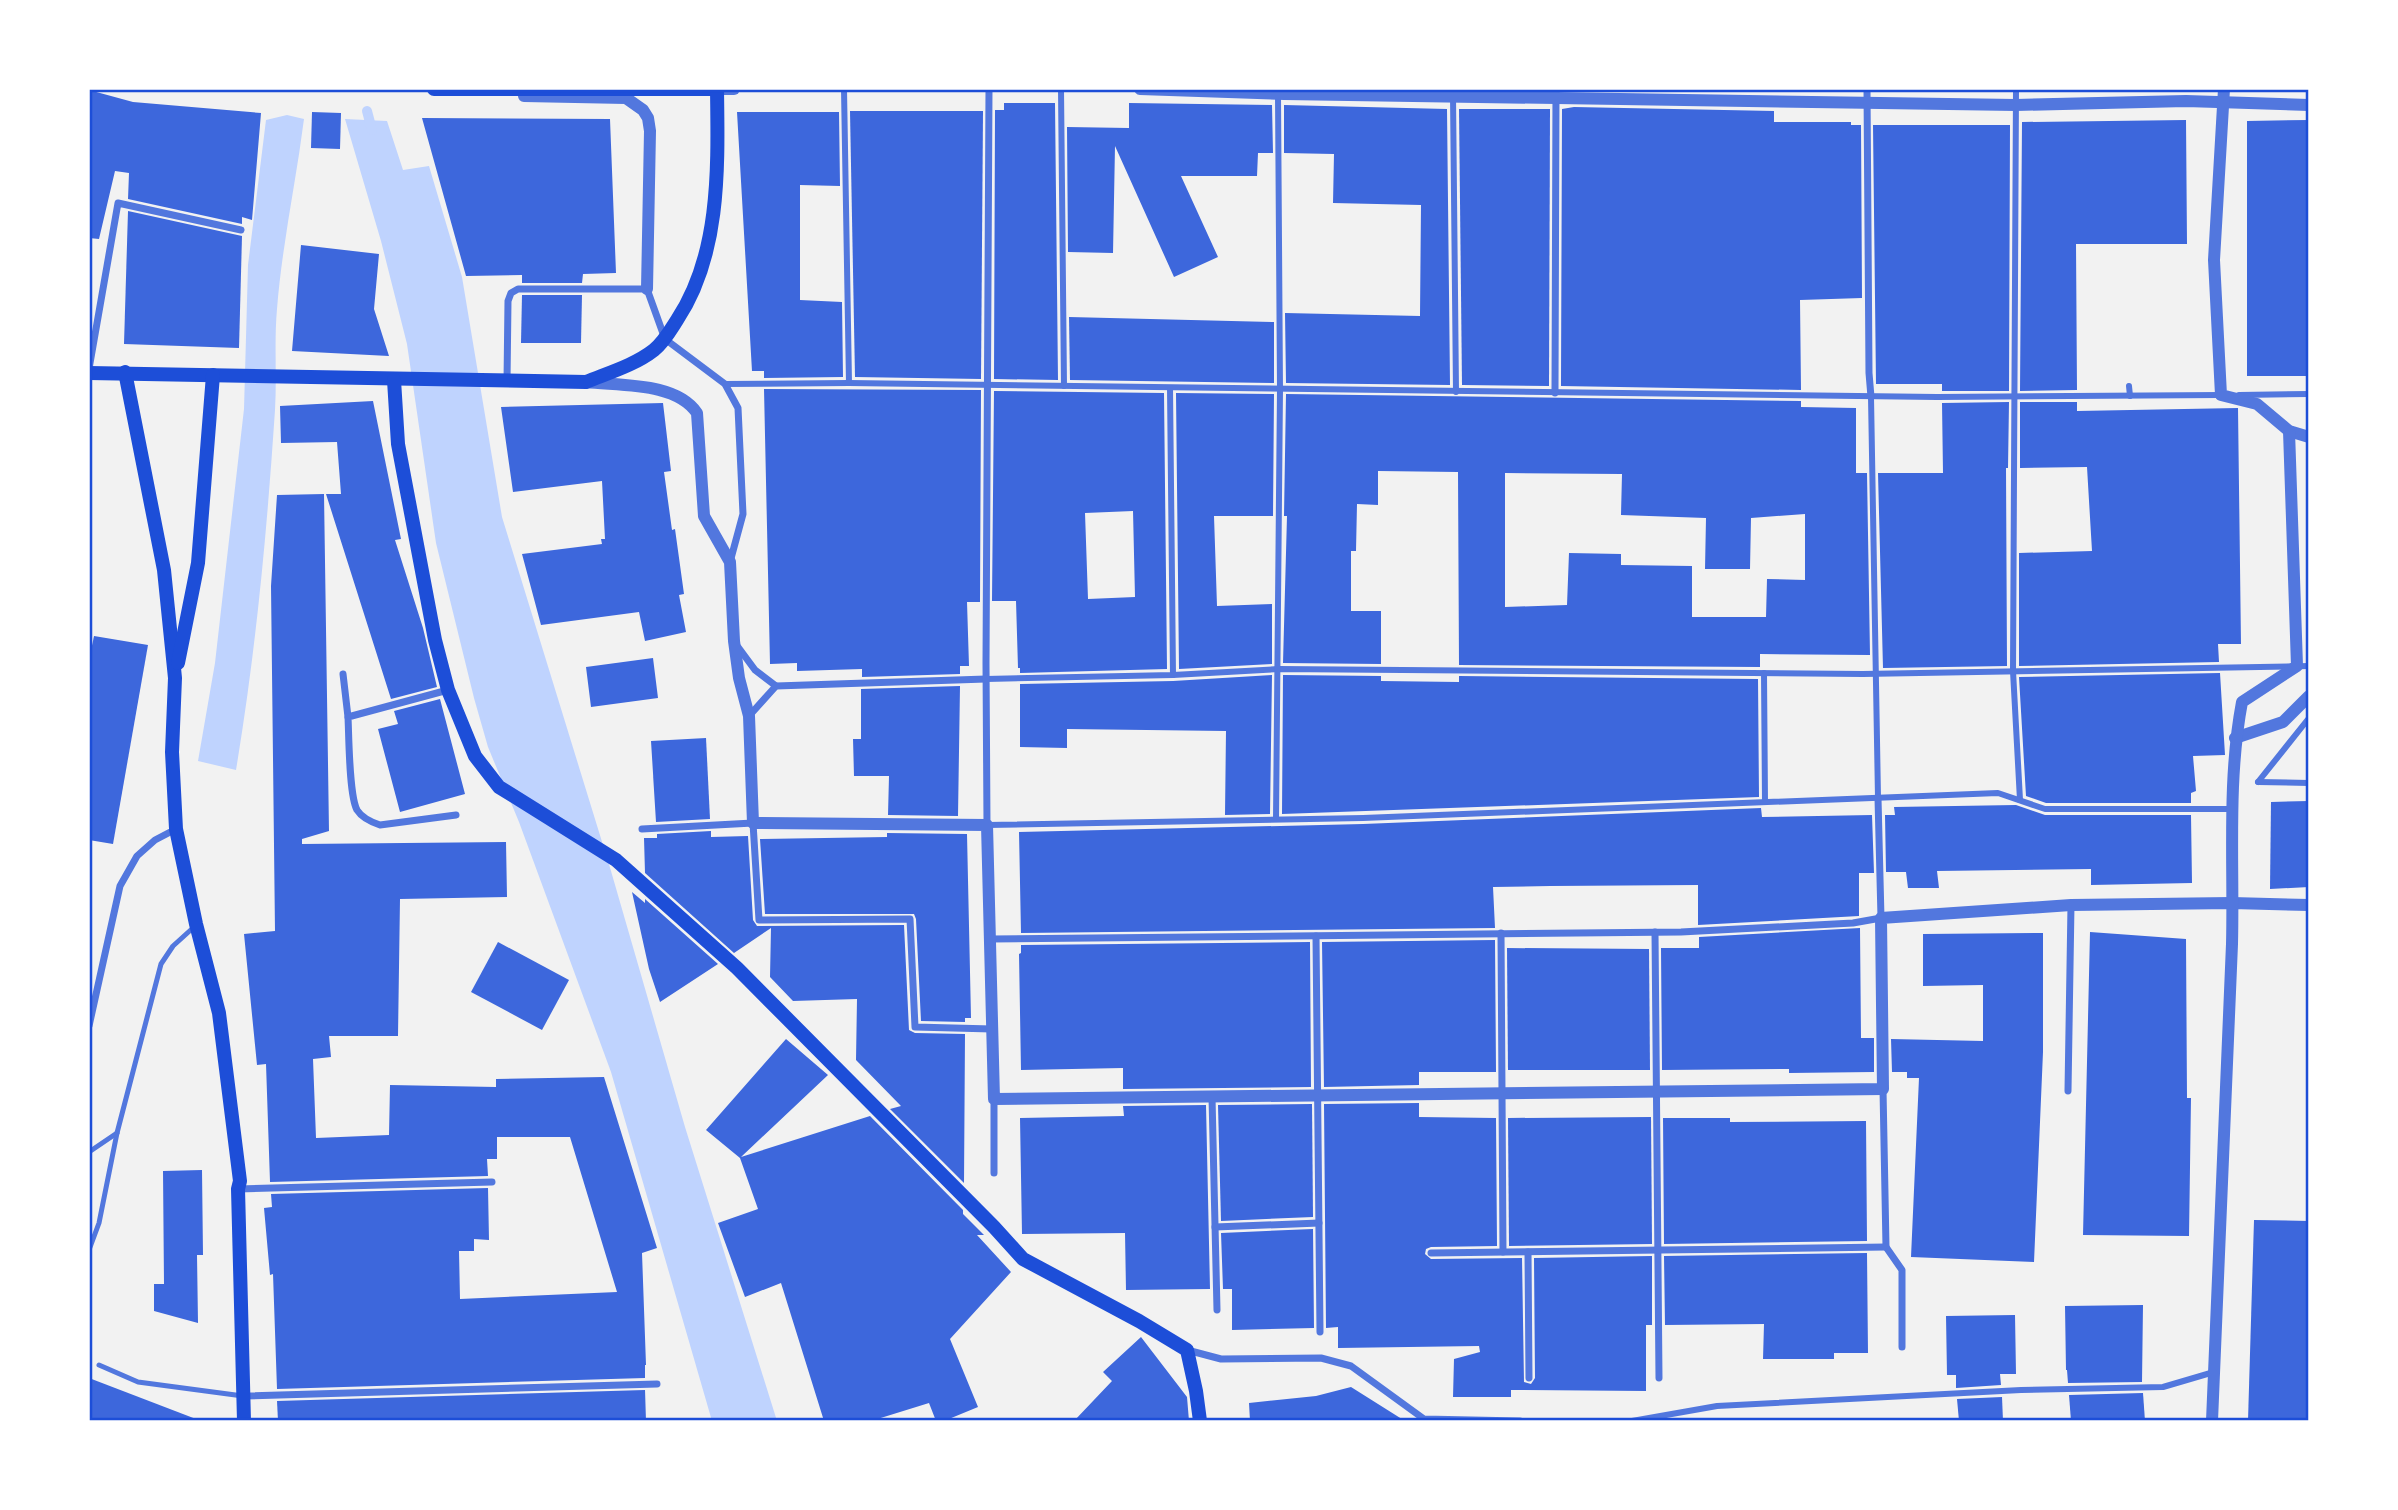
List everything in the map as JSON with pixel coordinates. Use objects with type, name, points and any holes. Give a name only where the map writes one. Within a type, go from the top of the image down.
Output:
[{"type":"main road","points":[[89,371],[487,382],[586,382],[653,351],[665,339],[687,306],[708,240],[715,185],[717,89],[433,89]]},
{"type":"main road","points":[[125,372],[164,570],[175,678],[172,752],[176,829],[196,924],[219,1013],[240,1181],[238,1189],[244,1421]]},
{"type":"main road","points":[[175,678],[198,563],[214,375]]},
{"type":"main road","points":[[398,380],[398,444],[435,640],[448,690],[475,756],[490,778],[499,787],[616,860],[737,968],[1023,1259],[1187,1350],[1200,1421]]},
{"type":"street","points":[[717,89],[734,89]]},
{"type":"street","points":[[844,89],[849,383]]},
{"type":"street","points":[[989,89],[986,679],[994,1173]]},
{"type":"street","points":[[1061,89],[1064,386]]},
{"type":"street","points":[[1140,89],[1867,95],[2016,105],[2186,101],[2223,96],[2309,105]]},
{"type":"street","points":[[2016,89],[2013,671],[2020,800]]},
{"type":"street","points":[[2221,395],[2214,260],[2223,96],[2231,89]]},
{"type":"street","points":[[483,90],[492,95],[626,98],[643,110],[648,118],[647,289],[665,339],[725,384],[737,408],[743,514],[730,562],[734,641],[739,678],[749,716],[760,920],[910,919],[915,1027],[992,1029]]},
{"type":"street","points":[[1276,819],[1280,389],[1278,91]]},
{"type":"street","points":[[1454,92],[1455,391]]},
{"type":"street","points":[[1555,393],[1556,93]]},
{"type":"street","points":[[1867,95],[1869,373],[1886,1247],[1902,1270],[1902,1347]]},
{"type":"street","points":[[89,371],[118,203],[242,230]]},
{"type":"street","points":[[507,382],[508,301],[511,293],[517,289],[647,289]]},
{"type":"street","points":[[586,382],[666,390],[690,402],[697,413],[704,516],[730,562]]},
{"type":"street","points":[[725,384],[849,383],[2013,398],[2309,394]]},
{"type":"street","points":[[2129,386],[2130,396]]},
{"type":"street","points":[[1170,388],[1173,675]]},
{"type":"street","points":[[2221,395],[2257,404],[2288,431],[2309,437]]},
{"type":"street","points":[[2288,431],[2303,666]]},
{"type":"street","points":[[734,641],[755,670],[776,686],[1173,675],[1279,669],[1875,674],[2303,666]]},
{"type":"street","points":[[2212,1421],[2232,903],[2235,738],[2242,702],[2303,666]]},
{"type":"street","points":[[1764,673],[1765,802]]},
{"type":"street","points":[[344,674],[353,794],[357,810],[380,825],[456,815]]},
{"type":"street","points":[[749,716],[776,686]]},
{"type":"street","points":[[348,717],[448,690]]},
{"type":"street","points":[[2235,738],[2283,722],[2309,696]]},
{"type":"street","points":[[2309,718],[2258,782],[2309,783]]},
{"type":"street","points":[[642,829],[753,823],[987,825],[1276,819],[1998,793],[2045,809],[2232,809]]},
{"type":"street","points":[[89,1026],[120,886],[138,856],[155,840],[176,829]]},
{"type":"street","points":[[991,939],[1655,932],[1853,923],[1881,918],[2071,905],[2309,905]]},
{"type":"street","points":[[2068,1091],[2071,905]]},
{"type":"street","points":[[1655,932],[1658,1378]]},
{"type":"street","points":[[1501,933],[1503,1252]]},
{"type":"street","points":[[1316,936],[1320,1332]]},
{"type":"street","points":[[994,1099],[1883,1089]]},
{"type":"street","points":[[1212,1097],[1217,1310]]},
{"type":"street","points":[[238,1189],[492,1182]]},
{"type":"street","points":[[1214,1227],[1319,1223]]},
{"type":"street","points":[[1430,1253],[1886,1247]]},
{"type":"street","points":[[1528,1252],[1529,1378]]},
{"type":"street","points":[[1187,1350],[1221,1359],[1321,1358],[1351,1366],[1424,1420],[1520,1421]]},
{"type":"street","points":[[1632,1421],[1717,1406],[2021,1390],[2163,1387],[2214,1372]]},
{"type":"street","points":[[243,1396],[657,1384]]},
{"type":"lane","points":[[89,1250],[99,1223],[117,1133],[161,964],[173,946],[196,924]]},
{"type":"lane","points":[[89,1152],[117,1133]]},
{"type":"lane","points":[[89,1221],[99,1223]]},
{"type":"lane","points":[[99,1365],[138,1382],[243,1396]]},
{"type":"water","points":[[287,115],[304,119],[279,285],[275,410],[264,545],[255,635],[236,770],[198,761],[215,663],[244,409],[248,265],[266,120]]},
{"type":"water","points":[[345,119],[387,121],[403,170],[429,166],[462,277],[502,517],[611,871],[685,1127],[777,1421],[712,1421],[611,1072],[519,822],[488,747],[436,543],[407,344],[381,241]]},
{"type":"building","points":[[89,90],[133,102],[261,113],[252,220],[242,217],[242,224],[128,199],[129,173],[115,171],[99,239],[89,238]]},
{"type":"building","points":[[1004,103],[1055,103],[1058,380],[994,379],[995,110],[1004,110]]},
{"type":"building","points":[[1129,103],[1272,105],[1273,153],[1258,153],[1257,176],[1181,176],[1218,257],[1174,277],[1115,146],[1113,253],[1068,252],[1067,127],[1129,128]]},
{"type":"building","points":[[1284,105],[1447,109],[1450,385],[1286,383],[1285,313],[1420,316],[1421,205],[1333,203],[1334,154],[1284,153]]},
{"type":"building","points":[[1574,107],[1774,111],[1774,122],[1851,122],[1851,125],[1861,125],[1862,298],[1800,300],[1801,390],[1561,386],[1562,109]]},
{"type":"building","points":[[1459,109],[1550,109],[1549,386],[1462,385]]},
{"type":"building","points":[[850,111],[983,111],[981,379],[855,377]]},
{"type":"building","points":[[312,112],[341,113],[340,149],[311,148]]},
{"type":"building","points":[[737,112],[839,112],[840,186],[800,185],[800,300],[842,302],[843,377],[764,378],[764,371],[752,371]]},
{"type":"building","points":[[422,118],[610,119],[616,273],[583,274],[582,283],[522,283],[522,275],[466,276]]},
{"type":"building","points":[[2186,120],[2187,244],[2076,244],[2077,390],[2020,391],[2022,122]]},
{"type":"building","points":[[2309,120],[2309,376],[2247,376],[2247,121]]},
{"type":"building","points":[[1873,125],[2010,125],[2009,391],[1942,391],[1942,384],[1876,384]]},
{"type":"building","points":[[128,211],[242,236],[239,348],[124,344]]},
{"type":"building","points":[[301,245],[379,254],[374,309],[389,356],[292,351]]},
{"type":"building","points":[[522,295],[582,295],[581,343],[521,343]]},
{"type":"building","points":[[1069,317],[1274,322],[1274,383],[1070,380]]},
{"type":"building","points":[[764,389],[981,390],[980,602],[967,602],[969,666],[960,666],[960,674],[862,677],[862,669],[797,671],[797,663],[770,664]]},
{"type":"building","points":[[994,391],[1164,393],[1167,669],[1020,673],[1016,601],[992,601]],"holes":[[[1133,511],[1135,597],[1088,599],[1085,513]]]},
{"type":"building","points":[[1176,393],[1274,394],[1273,516],[1214,516],[1217,606],[1272,604],[1272,664],[1179,669]]},
{"type":"building","points":[[1286,394],[1801,401],[1801,407],[1856,408],[1856,473],[1867,473],[1870,655],[1760,654],[1760,667],[1459,665],[1458,472],[1378,471],[1378,505],[1357,504],[1356,551],[1351,551],[1351,611],[1381,611],[1381,664],[1283,663],[1287,516],[1284,516]],"holes":[[[1505,473],[1622,474],[1621,515],[1706,518],[1705,569],[1750,569],[1751,518],[1805,514],[1805,580],[1767,579],[1766,617],[1692,617],[1692,566],[1621,565],[1621,554],[1569,553],[1567,605],[1505,607]]]},
{"type":"building","points":[[373,401],[401,539],[395,540],[423,628],[437,687],[391,699],[326,494],[341,494],[337,442],[281,443],[280,406]]},
{"type":"building","points":[[2009,402],[2006,468],[2007,666],[1883,668],[1878,473],[1943,473],[1942,403]]},
{"type":"building","points":[[2020,402],[2077,402],[2077,411],[2238,408],[2241,644],[2218,644],[2219,662],[2019,666],[2019,553],[2092,551],[2087,467],[2020,468]]},
{"type":"building","points":[[663,403],[671,471],[664,472],[684,594],[679,595],[686,632],[645,641],[639,612],[541,625],[522,554],[602,544],[601,539],[605,539],[602,481],[513,492],[501,407]]},
{"type":"building","points":[[324,494],[329,831],[302,839],[302,844],[506,842],[507,897],[400,899],[398,1036],[329,1036],[331,1057],[313,1059],[316,1138],[389,1135],[390,1085],[496,1087],[496,1079],[604,1077],[657,1248],[642,1253],[645,1378],[277,1389],[273,1274],[270,1275],[264,1208],[272,1207],[271,1194],[488,1188],[489,1240],[474,1239],[474,1251],[459,1251],[460,1299],[617,1292],[570,1137],[497,1137],[497,1159],[487,1159],[488,1176],[270,1182],[266,1064],[257,1065],[244,934],[275,931],[271,586],[277,495]]},
{"type":"building","points":[[94,636],[148,645],[113,844],[89,840],[89,660]]},
{"type":"building","points":[[653,658],[658,698],[591,707],[586,667]]},
{"type":"building","points":[[2220,673],[2225,755],[2193,756],[2196,791],[2191,793],[2191,803],[2046,803],[2026,796],[2019,677]]},
{"type":"building","points":[[1272,675],[1270,814],[1225,815],[1226,731],[1067,729],[1067,748],[1020,747],[1020,684],[1173,681]]},
{"type":"building","points":[[1283,675],[1381,676],[1381,681],[1459,682],[1459,676],[1758,679],[1759,797],[1282,814]]},
{"type":"building","points":[[960,686],[958,816],[888,815],[889,776],[854,776],[853,739],[861,739],[861,689]]},
{"type":"building","points":[[440,699],[465,794],[400,812],[378,729],[398,724],[394,711]]},
{"type":"building","points":[[706,738],[710,819],[656,822],[651,741]]},
{"type":"building","points":[[2309,801],[2309,887],[2270,889],[2271,802]]},
{"type":"building","points":[[2016,805],[2045,815],[2191,815],[2192,883],[2091,885],[2091,869],[1937,871],[1939,888],[1908,888],[1906,872],[1886,872],[1885,815],[1895,815],[1894,807]]},
{"type":"building","points":[[1761,808],[1762,817],[1872,815],[1874,873],[1859,873],[1859,916],[1698,925],[1698,885],[1493,887],[1495,928],[1021,933],[1019,832],[1363,824]]},
{"type":"building","points":[[711,831],[711,837],[748,836],[753,920],[757,926],[904,925],[909,1030],[915,1033],[965,1034],[964,1183],[890,1109],[901,1106],[856,1060],[857,999],[793,1001],[770,977],[771,928],[734,953],[645,873],[644,838],[657,838],[657,834]]},
{"type":"building","points":[[887,833],[967,834],[971,1018],[965,1018],[965,1022],[921,1021],[914,914],[765,914],[760,839],[887,837]]},
{"type":"building","points":[[632,892],[645,903],[645,899],[718,964],[660,1002],[649,969]]},
{"type":"building","points":[[1860,928],[1861,1038],[1874,1038],[1874,1072],[1789,1073],[1789,1069],[1662,1070],[1661,948],[1699,948],[1699,937]]},
{"type":"building","points":[[2090,932],[2186,939],[2187,1098],[2191,1098],[2189,1236],[2083,1235]]},
{"type":"building","points":[[2043,933],[2043,1052],[2034,1262],[1911,1257],[1919,1078],[1907,1078],[1907,1072],[1892,1072],[1891,1039],[1983,1041],[1983,985],[1923,986],[1923,934]]},
{"type":"building","points":[[1495,940],[1496,1072],[1419,1072],[1419,1085],[1324,1087],[1322,942]]},
{"type":"building","points":[[498,942],[569,980],[542,1030],[471,992]]},
{"type":"building","points":[[1310,942],[1311,1087],[1123,1089],[1123,1068],[1021,1070],[1021,945]]},
{"type":"building","points":[[1507,948],[1649,949],[1650,1070],[1508,1070]]},
{"type":"building","points":[[786,1039],[828,1075],[741,1157],[870,1116],[963,1210],[963,1214],[984,1235],[977,1235],[1011,1272],[950,1339],[978,1407],[944,1421],[936,1421],[929,1403],[871,1421],[824,1421],[781,1283],[745,1297],[718,1223],[758,1209],[740,1158],[706,1130]]},
{"type":"building","points":[[1419,1103],[1419,1117],[1496,1118],[1497,1246],[1431,1247],[1426,1249],[1425,1254],[1431,1259],[1522,1258],[1524,1382],[1531,1384],[1535,1378],[1534,1258],[1652,1256],[1652,1325],[1646,1325],[1646,1391],[1511,1390],[1511,1397],[1453,1397],[1454,1359],[1480,1352],[1479,1346],[1338,1348],[1338,1327],[1326,1328],[1324,1104]]},
{"type":"building","points":[[1312,1104],[1313,1217],[1221,1221],[1218,1105]]},
{"type":"building","points":[[1206,1105],[1210,1289],[1126,1290],[1125,1233],[1022,1234],[1020,1118],[1124,1116],[1123,1106]]},
{"type":"building","points":[[1651,1117],[1652,1244],[1509,1246],[1508,1118]]},
{"type":"building","points":[[1663,1118],[1730,1118],[1730,1122],[1866,1121],[1867,1241],[1664,1244]]},
{"type":"building","points":[[202,1170],[203,1255],[197,1255],[198,1323],[154,1311],[154,1284],[164,1284],[163,1171]]},
{"type":"building","points":[[2254,1220],[2309,1221],[2309,1421],[2248,1421]]},
{"type":"building","points":[[1313,1229],[1314,1328],[1232,1330],[1232,1289],[1223,1289],[1221,1233]]},
{"type":"building","points":[[1867,1253],[1868,1353],[1834,1353],[1834,1359],[1763,1359],[1764,1324],[1665,1325],[1664,1256]]},
{"type":"building","points":[[2143,1305],[2142,1382],[2068,1383],[2065,1306]]},
{"type":"building","points":[[2015,1315],[2016,1374],[2000,1374],[2001,1385],[1956,1388],[1956,1375],[1947,1375],[1946,1316]]},
{"type":"building","points":[[1141,1337],[1187,1397],[1189,1421],[1074,1421],[1112,1381],[1103,1372]]},
{"type":"building","points":[[89,1378],[196,1419],[196,1421],[89,1421]]},
{"type":"building","points":[[1351,1387],[1405,1421],[1250,1421],[1249,1403],[1316,1396]]},
{"type":"building","points":[[645,1390],[646,1421],[278,1421],[277,1401]]},
{"type":"building","points":[[2143,1393],[2145,1421],[2071,1421],[2069,1395]]},
{"type":"building","points":[[2002,1397],[2003,1421],[1959,1421],[1957,1399]]},
{"type":"waterway","points":[[367,111],[372,130]]}]
